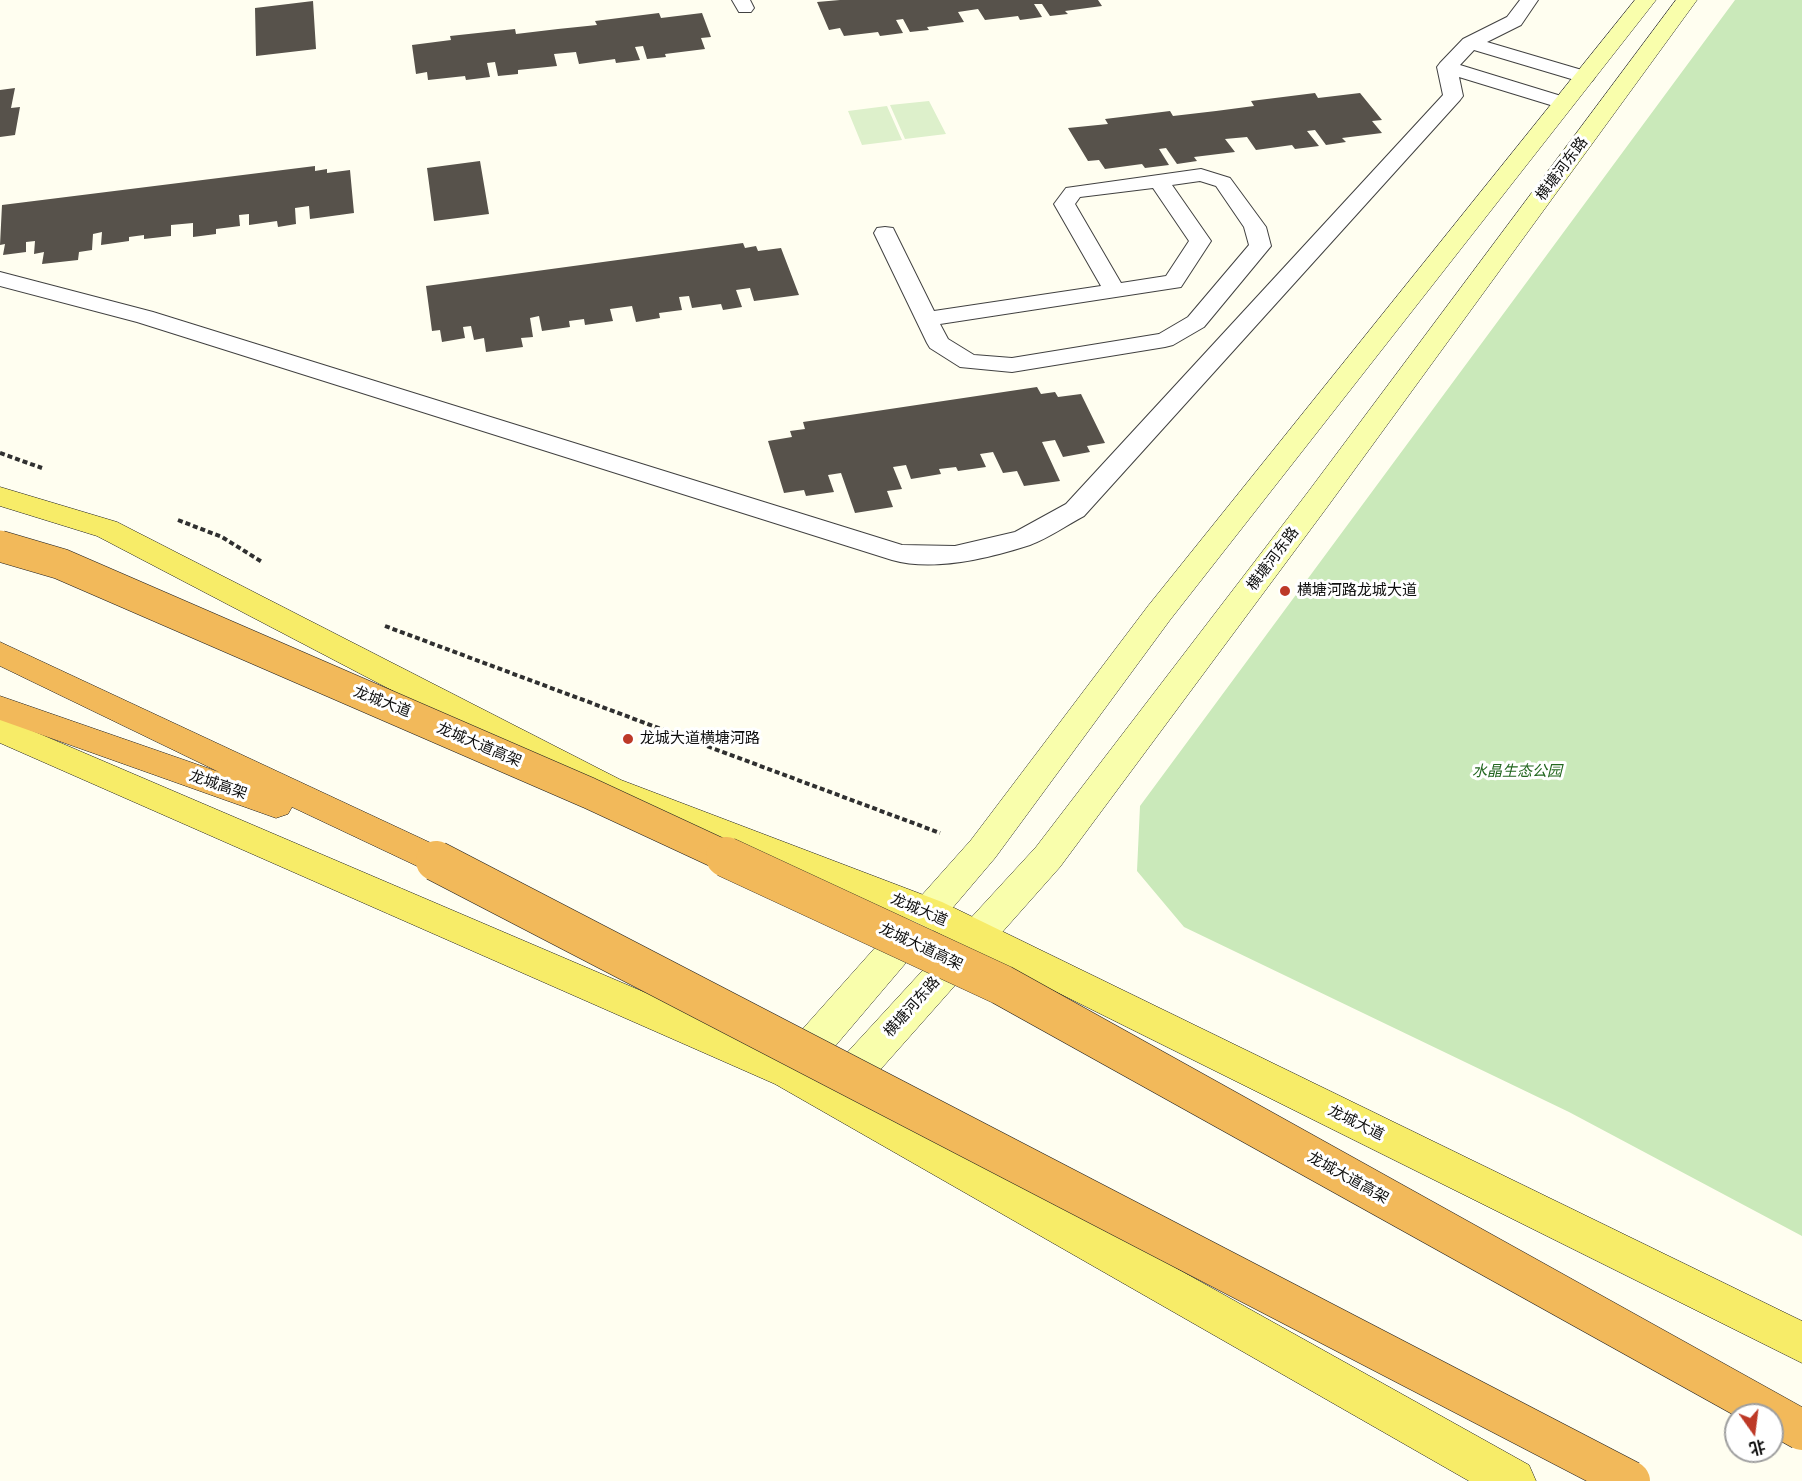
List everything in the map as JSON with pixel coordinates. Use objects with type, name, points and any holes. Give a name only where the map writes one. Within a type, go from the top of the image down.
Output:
[{"type":"highway","name":"龙城大道高架","points":[[0,546],[61,564],[589,793],[1002,985],[1802,1430]]},
{"type":"highway","points":[[0,653],[436,861],[1630,1481]]},
{"type":"highway","name":"龙城高架","points":[[0,708],[436,861]]},
{"type":"main road","points":[[789,1072],[983,849],[1159,613],[1646,0]]},
{"type":"main road","name":"横塘河东路","points":[[832,1096],[1048,857],[1318,499],[1687,0]]},
{"type":"main road","points":[[0,496],[107,529],[615,792]]},
{"type":"main road","name":"龙城大道","points":[[0,561],[54,577],[929,912],[1802,1344]]},
{"type":"main road","points":[[0,729],[789,1072],[1513,1481]]},
{"type":"lane","points":[[1447,67],[1470,43],[1514,21],[1529,0]]},
{"type":"lane","points":[[1470,43],[1585,77]]},
{"type":"lane","points":[[1447,67],[1564,103]]},
{"type":"lane","points":[[0,279],[145,317],[901,554],[955,555],[1023,538],[1075,510],[1453,96],[1447,67]]},
{"type":"lane","points":[[885,233],[938,343],[968,362],[1012,365],[1165,340],[1196,322],[1260,246],[1255,228],[1223,182],[1201,175],[1072,192],[1064,204],[1114,290]]},
{"type":"lane","points":[[926,319],[1173,282],[1200,241],[1159,181]]},
{"type":"path","points":[[0,453],[44,469]]},
{"type":"path","points":[[177,519],[222,537],[268,567]]},
{"type":"path","points":[[380,624],[983,849]]},
{"type":"green space","name":"水晶生态公园","points":[[1735,0],[1802,0],[1802,1236],[1569,1112],[1184,927],[1137,871],[1140,806]]},
{"type":"green space","points":[[929,101],[946,134],[905,139],[890,105]]},
{"type":"green space","points":[[887,106],[902,140],[862,145],[848,111]]},
{"type":"building","points":[[840,0],[1098,0],[1102,6],[1065,11],[1068,14],[1050,16],[1042,4],[1034,4],[1042,17],[1020,20],[1018,16],[985,20],[978,9],[958,12],[964,22],[927,27],[929,30],[910,32],[903,19],[896,20],[903,33],[880,36],[878,32],[844,36],[840,28],[829,30],[817,2]]},
{"type":"building","points":[[313,1],[316,49],[256,56],[255,8]]},
{"type":"building","points":[[659,13],[661,18],[702,13],[711,37],[701,38],[705,49],[665,54],[666,57],[647,59],[643,46],[635,47],[640,60],[616,63],[615,59],[579,64],[576,52],[554,54],[557,66],[518,70],[518,74],[498,76],[495,62],[487,63],[490,77],[466,80],[465,76],[428,80],[427,72],[416,74],[412,45],[451,40],[450,36],[515,29],[516,34],[597,25],[595,21]]},
{"type":"building","points":[[15,88],[11,108],[20,107],[15,135],[0,137],[0,90]]},
{"type":"building","points":[[1315,93],[1318,98],[1360,93],[1382,120],[1372,121],[1382,133],[1342,138],[1346,142],[1326,145],[1315,130],[1307,131],[1319,146],[1295,149],[1292,145],[1256,150],[1247,137],[1225,139],[1235,152],[1194,157],[1197,161],[1177,164],[1166,148],[1159,149],[1169,165],[1145,168],[1142,164],[1105,169],[1099,160],[1088,161],[1068,128],[1108,124],[1105,119],[1170,111],[1173,116],[1254,106],[1251,101]]},
{"type":"building","points":[[480,161],[489,214],[434,221],[427,168]]},
{"type":"building","points":[[315,166],[315,171],[327,169],[327,173],[350,170],[354,213],[310,219],[309,206],[295,208],[296,224],[278,227],[277,221],[249,225],[249,214],[239,215],[240,226],[216,229],[216,234],[193,237],[193,223],[171,225],[171,236],[144,239],[144,235],[129,237],[129,241],[101,245],[102,232],[93,234],[92,250],[79,252],[78,260],[42,264],[44,252],[34,254],[35,241],[26,242],[26,252],[3,255],[5,244],[0,245],[2,205]]},
{"type":"building","points":[[743,243],[745,248],[756,246],[758,251],[781,248],[799,295],[754,301],[750,288],[736,290],[742,307],[723,310],[721,304],[692,308],[689,296],[679,297],[682,310],[659,313],[660,318],[636,322],[632,306],[610,309],[613,321],[585,325],[584,319],[569,321],[570,327],[542,331],[539,316],[530,318],[533,337],[521,338],[523,347],[486,352],[484,338],[474,340],[471,326],[463,327],[465,338],[442,342],[440,330],[432,331],[426,286]]},
{"type":"building","points":[[1037,387],[1041,394],[1055,392],[1058,397],[1081,394],[1105,443],[1087,446],[1090,452],[1063,457],[1055,440],[1042,442],[1060,481],[1024,486],[1017,471],[1003,473],[993,452],[980,454],[986,467],[958,471],[956,467],[939,469],[941,474],[911,479],[906,465],[893,467],[902,489],[887,491],[893,507],[855,513],[841,473],[828,475],[834,492],[806,496],[804,490],[784,493],[768,441],[792,437],[790,431],[805,429],[803,422]]},
{"type":"place","name":"横塘河路龙城大道","points":[[1285,591]]},
{"type":"place","name":"龙城大道横塘河路","points":[[628,739]]}]
